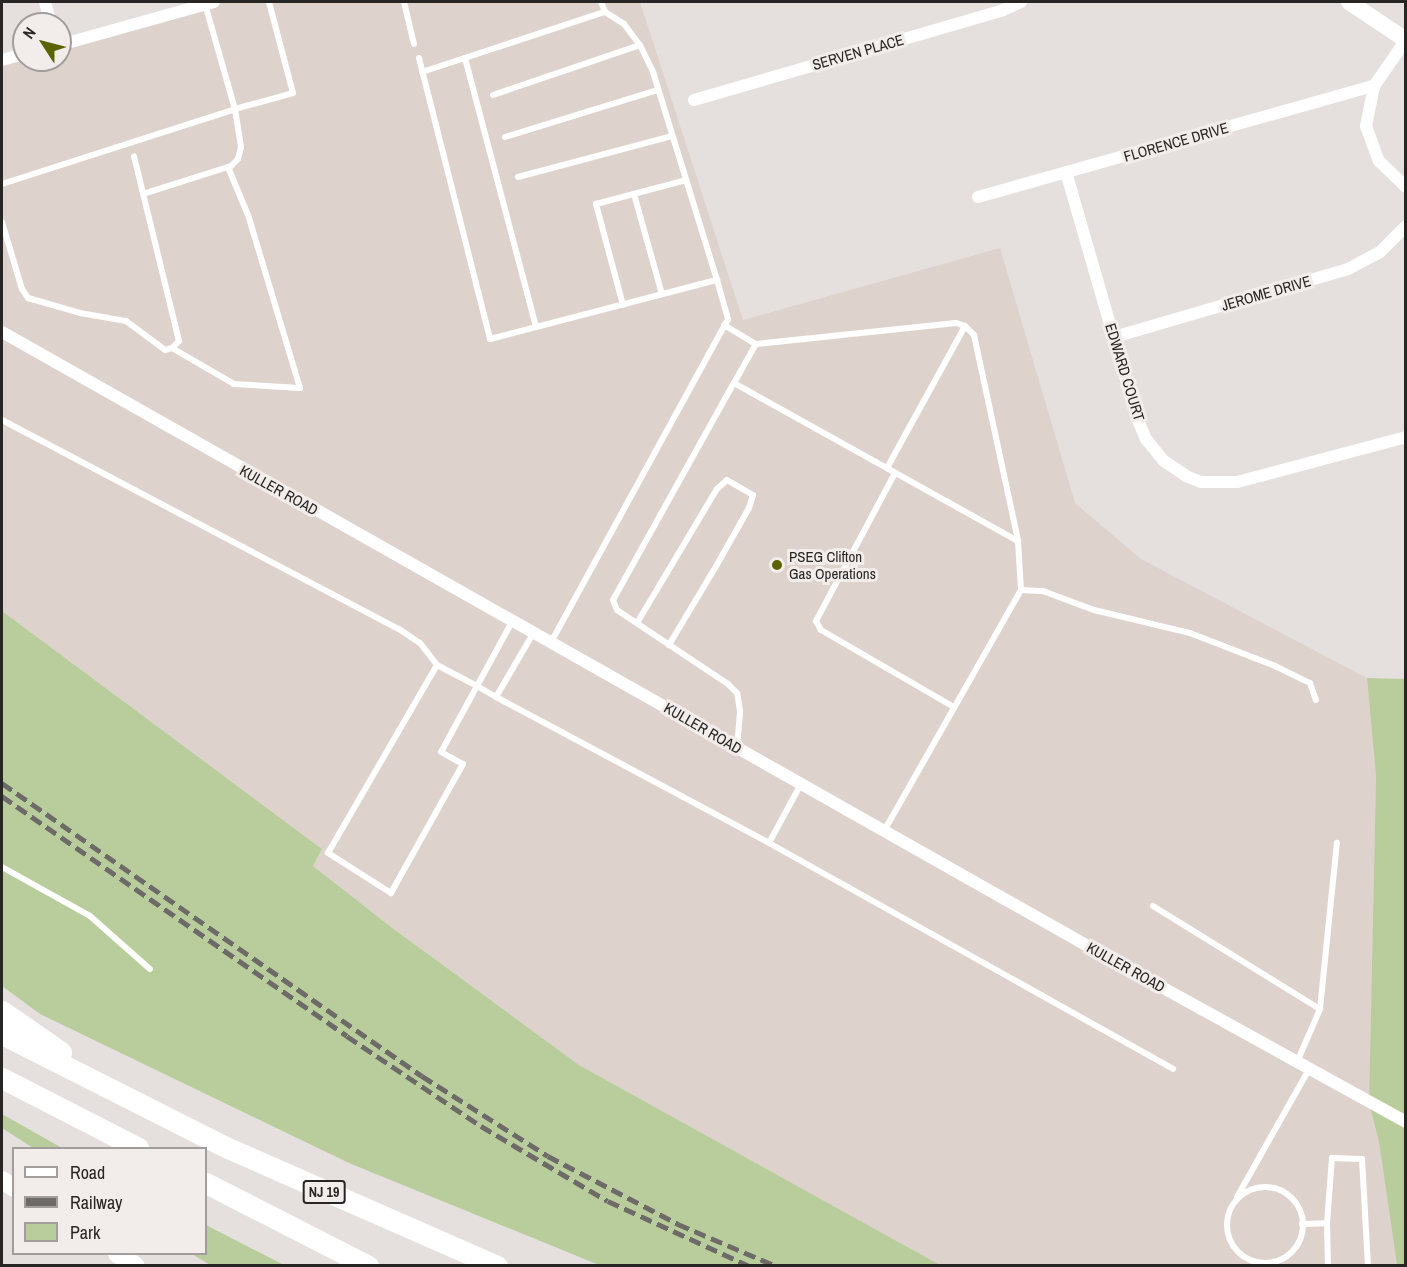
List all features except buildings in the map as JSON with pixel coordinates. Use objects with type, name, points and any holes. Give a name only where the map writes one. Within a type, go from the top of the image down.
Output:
[{"type":"highway","points":[[2,1011],[154,1113]]},
{"type":"highway","name":"NJ 19","points":[[2,1034],[154,1113],[303,1183],[497,1266]]},
{"type":"highway","points":[[2,1078],[134,1147]]},
{"type":"highway","points":[[2,1094],[133,1147]]},
{"type":"highway","points":[[207,1184],[368,1266]]},
{"type":"main road","points":[[119,1255],[136,1266]]},
{"type":"street","name":"SERVEN PLACE","points":[[694,100],[1003,10],[1021,2]]},
{"type":"street","points":[[1349,2],[1406,40],[1374,86],[1368,110],[1369,139],[1379,161],[1406,187]]},
{"type":"street","points":[[72,42],[209,3]]},
{"type":"street","name":"FLORENCE DRIVE","points":[[978,197],[1374,86]]},
{"type":"street","name":"EDWARD COURT","points":[[1066,172],[1137,418],[1146,439],[1164,461],[1186,476],[1201,482],[1237,482],[1406,437]]},
{"type":"street","name":"JEROME DRIVE","points":[[1114,337],[1348,269],[1380,252],[1406,226]]},
{"type":"street","name":"KULLER ROAD","points":[[2,332],[884,831],[1406,1122]]},
{"type":"lane","points":[[2,184],[292,93],[269,2]]},
{"type":"lane","points":[[404,2],[414,44]]},
{"type":"lane","points":[[551,642],[728,319],[658,90],[640,45],[624,24],[605,12],[602,2]]},
{"type":"lane","points":[[143,194],[228,167],[238,159],[241,147],[235,109],[209,3]]},
{"type":"lane","points":[[422,72],[605,12]]},
{"type":"lane","points":[[493,95],[640,45]]},
{"type":"lane","points":[[418,58],[490,339],[717,280]]},
{"type":"lane","points":[[465,58],[536,327]]},
{"type":"lane","points":[[505,137],[658,90]]},
{"type":"lane","points":[[518,177],[672,136]]},
{"type":"lane","points":[[2,222],[22,290],[28,298],[80,313],[126,321],[165,350],[172,348],[179,341],[134,156]]},
{"type":"lane","points":[[172,348],[234,384],[300,388],[249,215],[228,167]]},
{"type":"lane","points":[[623,304],[596,204],[686,180]]},
{"type":"lane","points":[[634,194],[662,294]]},
{"type":"lane","points":[[724,325],[756,344],[956,323],[965,326],[974,335],[1018,541],[1022,590],[884,831]]},
{"type":"lane","points":[[887,468],[965,326]]},
{"type":"lane","points":[[737,747],[740,711],[737,693],[728,684],[617,610],[613,600],[619,585],[756,344]]},
{"type":"lane","points":[[734,383],[1018,541]]},
{"type":"lane","points":[[2,420],[399,629],[420,643],[436,665],[769,843],[1173,1069]]},
{"type":"lane","points":[[895,473],[816,621],[821,630],[954,707]]},
{"type":"lane","points":[[637,623],[717,489],[727,480],[753,495],[749,508],[727,548],[669,645]]},
{"type":"lane","points":[[1022,590],[1043,591],[1094,610],[1190,633],[1275,666],[1310,683],[1316,700]]},
{"type":"lane","points":[[436,665],[328,853],[391,893],[463,764],[441,752],[513,620]]},
{"type":"lane","points":[[496,697],[534,632]]},
{"type":"lane","points":[[769,843],[801,784]]},
{"type":"lane","points":[[1297,1062],[1320,1009],[1336,843]]},
{"type":"lane","points":[[2,867],[90,916],[150,969]]},
{"type":"lane","points":[[1153,906],[1320,1009]]},
{"type":"lane","points":[[1257,1266],[1243,1257],[1228,1238],[1226,1226],[1233,1204],[1309,1069]]},
{"type":"lane","points":[[1328,1266],[1327,1223],[1332,1158],[1362,1159],[1368,1266]]},
{"type":"lane","points":[[1233,1204],[1252,1189],[1265,1187],[1278,1189],[1298,1206],[1302,1224],[1298,1244],[1290,1254],[1278,1261],[1266,1264],[1243,1257]]},
{"type":"lane","points":[[1302,1224],[1327,1223]]},
{"type":"shaded area","points":[[210,2],[640,2],[743,320],[1000,248],[1075,503],[1141,559],[1367,678],[1376,776],[1369,1103],[1379,1142],[1397,1265],[940,1265],[579,1065],[391,927],[313,866],[322,849],[2,611],[2,58],[12,58],[12,72],[72,72],[72,39]]},
{"type":"green space","points":[[2,611],[322,849],[313,866],[391,927],[579,1065],[940,1265],[599,1265],[349,1163],[40,1014],[2,986]]},
{"type":"green space","points":[[1367,678],[1405,679],[1405,1265],[1397,1265],[1379,1142],[1369,1103],[1376,776]]},
{"type":"green space","points":[[2,1114],[60,1147],[31,1147],[2,1128]]},
{"type":"green space","points":[[207,1226],[284,1265],[210,1265],[194,1255],[207,1255]]},
{"type":"railway","points":[[2,783],[422,1076],[548,1156],[678,1224],[776,1266]]},
{"type":"railway","points":[[2,796],[347,1036],[481,1126],[608,1201],[749,1266]]},
{"type":"place","name":"PSEG Clifton Gas Operations","points":[[777,565]]}]
